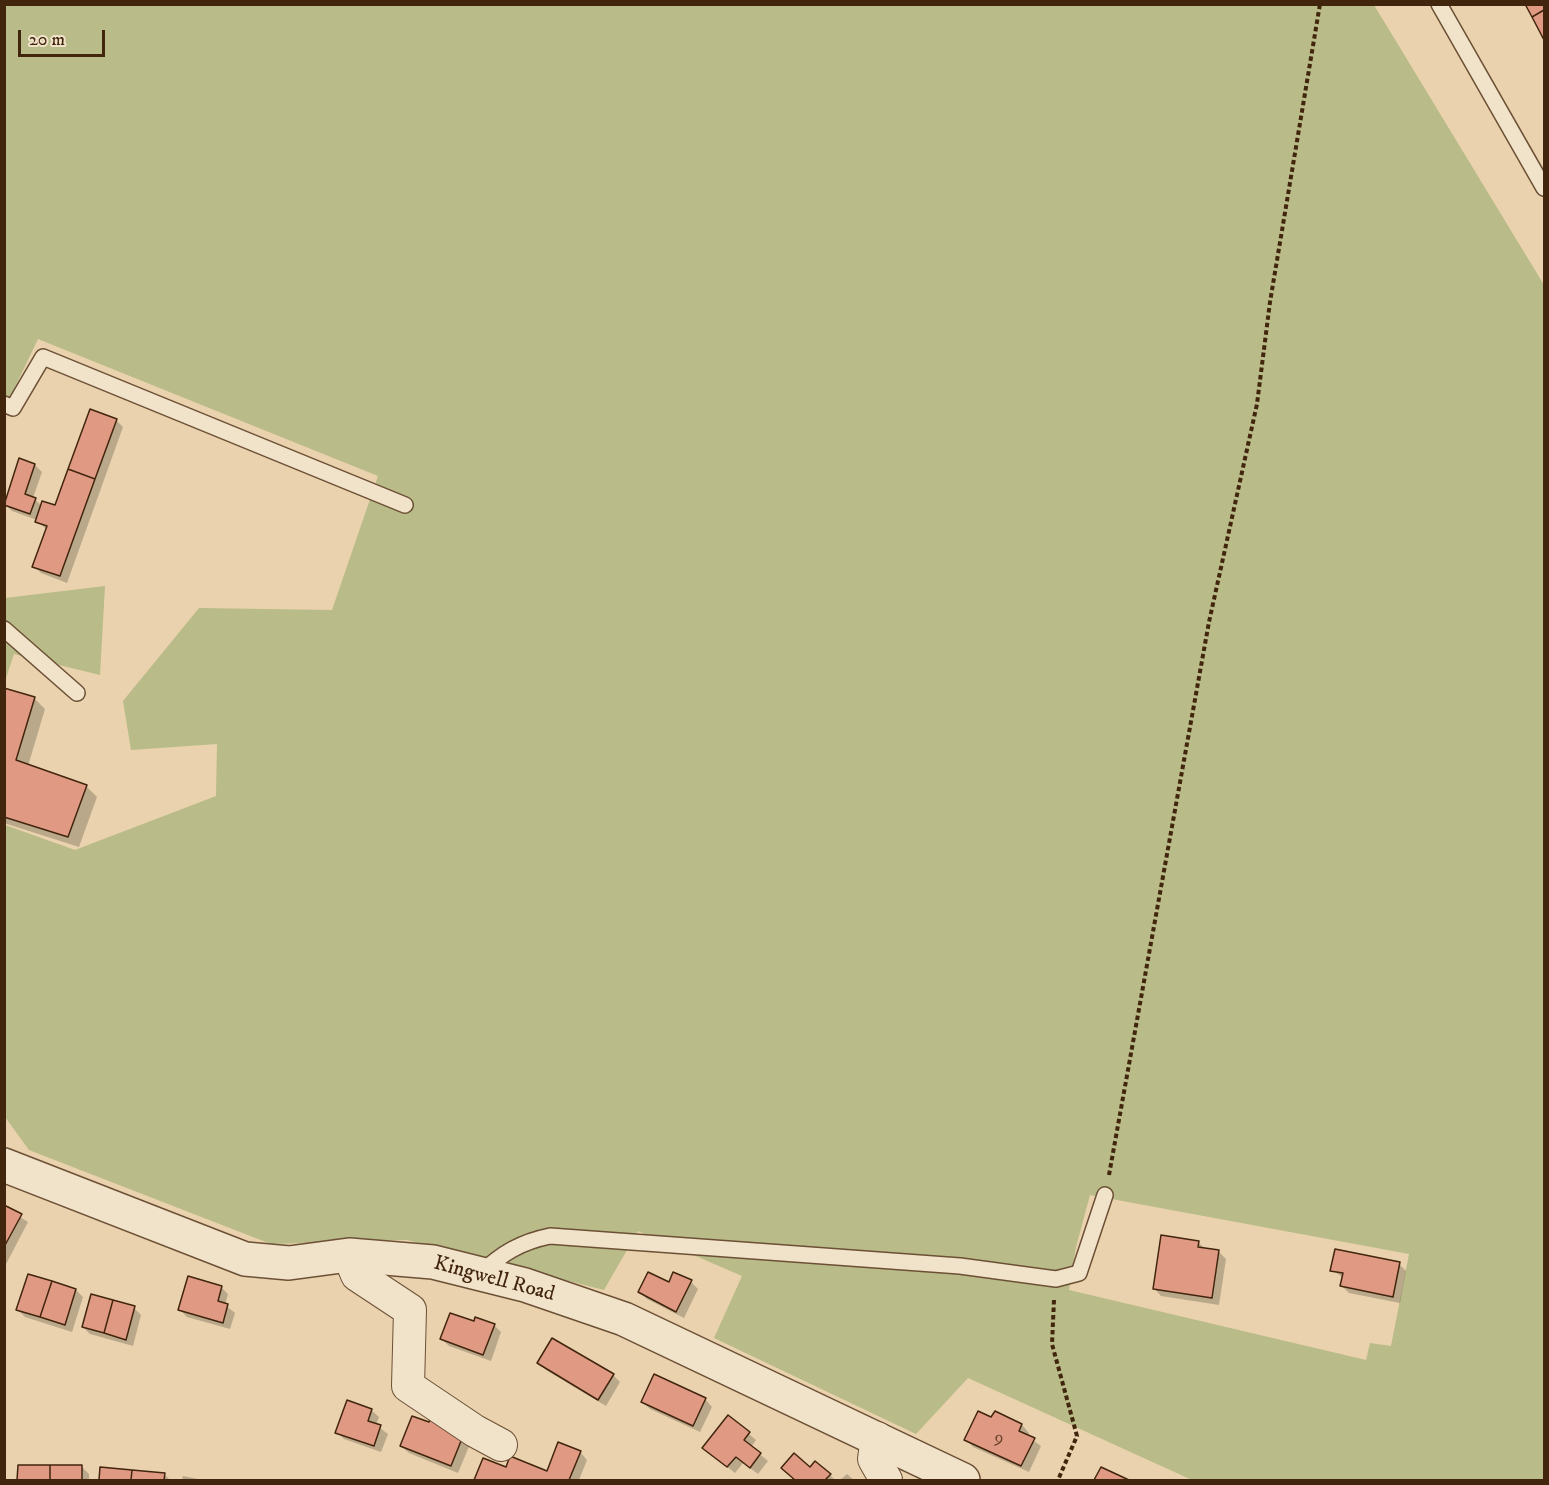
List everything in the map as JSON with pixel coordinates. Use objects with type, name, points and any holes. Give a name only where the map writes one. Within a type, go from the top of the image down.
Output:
[{"type":"street","name":"Kingwell Road","points":[[7,1159],[245,1259],[289,1263],[349,1255],[433,1262],[525,1285],[624,1319],[963,1480]]},
{"type":"street","points":[[349,1255],[357,1275],[410,1310],[408,1386],[475,1431],[501,1445]]},
{"type":"street","points":[[877,1438],[874,1459],[886,1480]]},
{"type":"lane","points":[[1439,4],[1545,188]]},
{"type":"lane","points":[[4,404],[14,408],[43,357],[405,505]]},
{"type":"lane","points":[[4,629],[77,693]]},
{"type":"lane","points":[[480,1274],[498,1256],[513,1247],[550,1236],[948,1265],[1056,1279],[1079,1273],[1105,1195]]},
{"type":"path","points":[[1105,1195],[1209,622],[1257,404],[1270,302],[1320,4]]},
{"type":"path","points":[[1056,1279],[1052,1344],[1077,1436],[1058,1480]]},
{"type":"green space","points":[[5,5],[1374,5],[1544,285],[1544,1480],[1192,1480],[968,1378],[916,1434],[714,1338],[742,1276],[638,1231],[604,1290],[407,1240],[271,1244],[29,1150],[5,1117],[5,825],[75,850],[216,796],[217,744],[131,750],[123,701],[199,608],[332,610],[378,476],[38,339],[5,408]],"holes":[[[1090,1195],[1409,1254],[1391,1346],[1370,1343],[1366,1360],[1069,1290],[1076,1247]]]},
{"type":"green space","points":[[105,586],[100,675],[14,654],[5,681],[5,598]]},
{"type":"building","points":[[1525,4],[1544,4],[1544,10],[1532,17]]},
{"type":"building","points":[[1544,10],[1544,40],[1532,17]]},
{"type":"building","points":[[90,409],[117,419],[95,479],[68,469]]},
{"type":"building","points":[[19,458],[35,464],[25,494],[36,498],[30,514],[4,505]]},
{"type":"building","points":[[68,469],[95,479],[60,576],[32,567],[47,526],[35,522],[42,501],[55,505]]},
{"type":"building","points":[[4,688],[35,697],[16,760],[87,785],[68,837],[4,817]]},
{"type":"building","points":[[4,1205],[22,1214],[4,1247]]},
{"type":"building","points":[[1161,1235],[1199,1241],[1198,1247],[1219,1250],[1212,1298],[1153,1289]]},
{"type":"building","points":[[1335,1249],[1400,1262],[1393,1297],[1340,1286],[1343,1273],[1330,1271]]},
{"type":"building","points":[[648,1272],[669,1282],[673,1272],[692,1280],[676,1312],[638,1292]]},
{"type":"building","points":[[28,1274],[52,1281],[40,1317],[16,1310]]},
{"type":"building","points":[[188,1276],[222,1286],[218,1301],[228,1304],[223,1323],[178,1310]]},
{"type":"building","points":[[52,1281],[76,1289],[65,1325],[40,1317]]},
{"type":"building","points":[[91,1294],[113,1300],[104,1333],[82,1327]]},
{"type":"building","points":[[113,1300],[135,1306],[126,1340],[104,1333]]},
{"type":"building","points":[[450,1313],[474,1321],[475,1317],[495,1324],[483,1355],[440,1339]]},
{"type":"building","points":[[552,1338],[614,1374],[598,1400],[537,1363]]},
{"type":"building","points":[[654,1374],[706,1398],[693,1426],[641,1402]]},
{"type":"building","points":[[347,1400],[372,1409],[368,1421],[381,1425],[374,1446],[335,1433]]},
{"type":"building","points":[[978,1411],[991,1417],[995,1411],[1022,1424],[1019,1431],[1035,1438],[1021,1466],[964,1440]]},
{"type":"building","points":[[432,1413],[465,1431],[451,1466],[400,1446],[412,1416],[429,1422]]},
{"type":"building","points":[[728,1415],[750,1432],[744,1440],[761,1453],[750,1468],[736,1457],[727,1467],[702,1448]]},
{"type":"building","points":[[558,1442],[581,1451],[569,1480],[474,1480],[483,1458],[506,1467],[510,1456],[547,1471]]},
{"type":"building","points":[[794,1453],[810,1467],[815,1461],[831,1474],[825,1480],[795,1480],[781,1468]]},
{"type":"building","points":[[18,1465],[50,1465],[50,1480],[17,1480]]},
{"type":"building","points":[[50,1465],[82,1465],[82,1480],[50,1480]]},
{"type":"building","points":[[100,1467],[132,1470],[131,1480],[99,1480]]},
{"type":"building","points":[[1101,1467],[1129,1480],[1094,1480]]},
{"type":"building","points":[[132,1470],[165,1473],[164,1480],[131,1480]]}]
